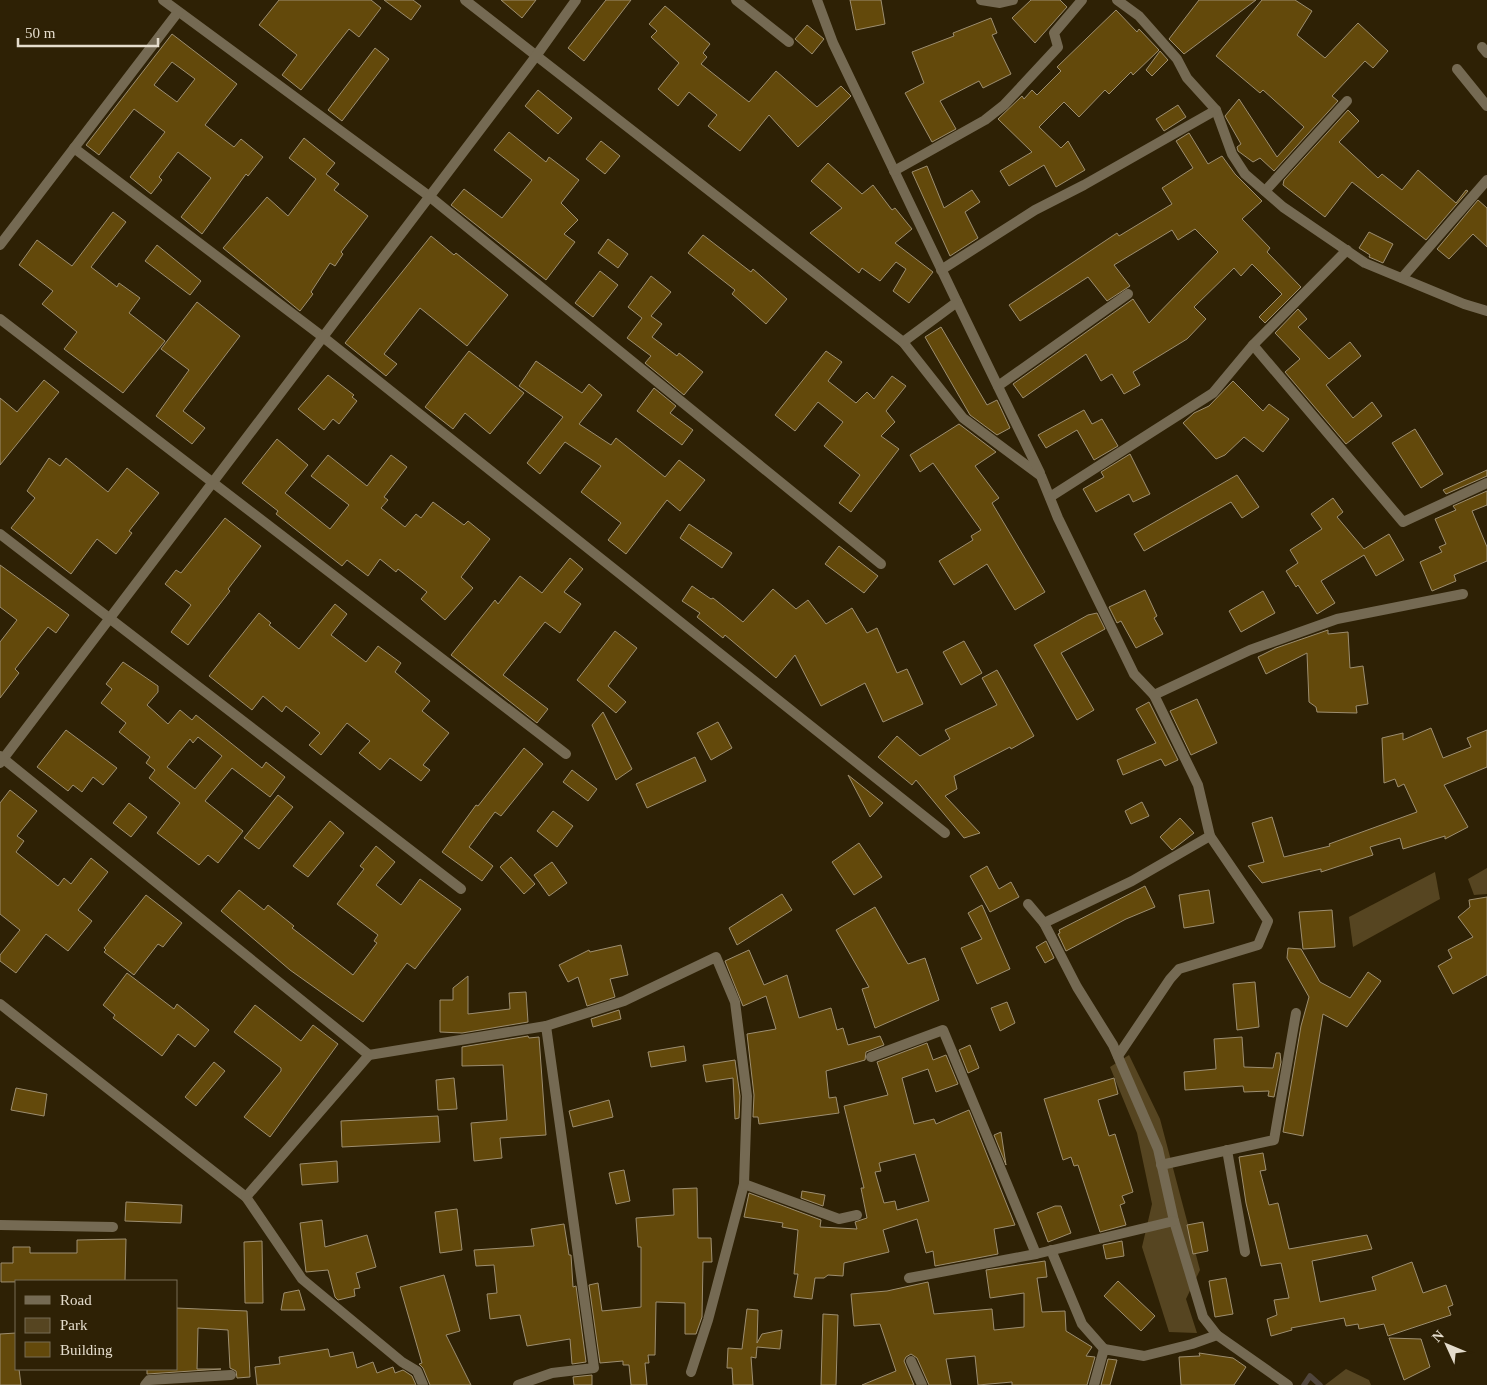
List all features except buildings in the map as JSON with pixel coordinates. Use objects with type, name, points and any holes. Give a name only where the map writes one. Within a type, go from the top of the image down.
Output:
[{"type":"street","points":[[163,0],[429,196],[881,564]]},
{"type":"street","points":[[465,0],[903,342],[963,418],[1041,476]]},
{"type":"street","points":[[369,1054],[1,759],[536,56],[576,0]]},
{"type":"street","points":[[736,0],[789,42]]},
{"type":"street","points":[[816,0],[833,43],[1134,674],[1154,695],[1198,784],[1210,836],[1268,921],[1258,945],[1179,969],[1170,979],[1118,1056]]},
{"type":"street","points":[[981,0],[1000,3],[1013,0]]},
{"type":"street","points":[[894,171],[985,120],[1004,105],[1058,47],[1054,33],[1082,0]]},
{"type":"street","points":[[1117,0],[1139,16],[1178,59],[1187,78],[1216,110],[1232,154],[1245,174],[1282,208],[1365,263],[1464,304],[1487,311]]},
{"type":"street","points":[[0,245],[178,12]]},
{"type":"street","points":[[1457,69],[1487,106]]},
{"type":"street","points":[[1265,192],[1348,101]]},
{"type":"street","points":[[941,270],[1035,210],[1084,186],[1216,110]]},
{"type":"street","points":[[74,148],[323,337],[945,833]]},
{"type":"street","points":[[1402,278],[1487,180]]},
{"type":"street","points":[[1050,497],[1213,393],[1253,345],[1347,250]]},
{"type":"street","points":[[998,386],[1128,294]]},
{"type":"street","points":[[903,342],[957,302]]},
{"type":"street","points":[[0,319],[566,754]]},
{"type":"street","points":[[1253,345],[1403,522],[1487,483]]},
{"type":"street","points":[[0,534],[461,889]]},
{"type":"street","points":[[1154,695],[1250,650],[1337,619],[1463,594]]},
{"type":"street","points":[[1044,923],[1132,881],[1210,836]]},
{"type":"street","points":[[1028,904],[1044,923],[1077,987],[1118,1056],[1158,1150],[1174,1221],[1203,1317],[1217,1335],[1288,1385]]},
{"type":"street","points":[[246,1197],[369,1054],[546,1026],[624,1001],[716,958],[735,1002],[747,1096],[744,1184],[708,1320],[691,1372]]},
{"type":"street","points":[[0,1004],[246,1197],[302,1279],[402,1362],[417,1371],[422,1385]]},
{"type":"street","points":[[1161,1165],[1274,1140],[1296,1014]]},
{"type":"street","points":[[518,1385],[552,1373],[594,1368],[546,1026]]},
{"type":"street","points":[[871,1057],[943,1030],[1036,1254]]},
{"type":"street","points":[[1227,1150],[1245,1252]]},
{"type":"street","points":[[744,1184],[839,1219],[857,1215]]},
{"type":"street","points":[[909,1278],[1036,1254],[1174,1221]]},
{"type":"street","points":[[0,1225],[113,1227]]},
{"type":"street","points":[[1051,1250],[1082,1324],[1104,1349],[1144,1356],[1192,1344],[1217,1335]]},
{"type":"street","points":[[1094,1385],[1104,1349]]},
{"type":"street","points":[[911,1360],[922,1385]]},
{"type":"street","points":[[145,1385],[149,1380],[231,1375]]},
{"type":"green space","points":[[1487,868],[1487,894],[1474,895],[1468,879]]},
{"type":"green space","points":[[1435,872],[1440,899],[1353,947],[1349,917]]},
{"type":"green space","points":[[1129,1055],[1160,1119],[1200,1270],[1186,1299],[1197,1333],[1169,1332],[1142,1247],[1152,1204],[1137,1133],[1110,1067]]},
{"type":"green space","points":[[1346,1369],[1369,1380],[1371,1385],[1325,1385]]},
{"type":"waterway","points":[[1304,1385],[1310,1376],[1320,1385]]}]
